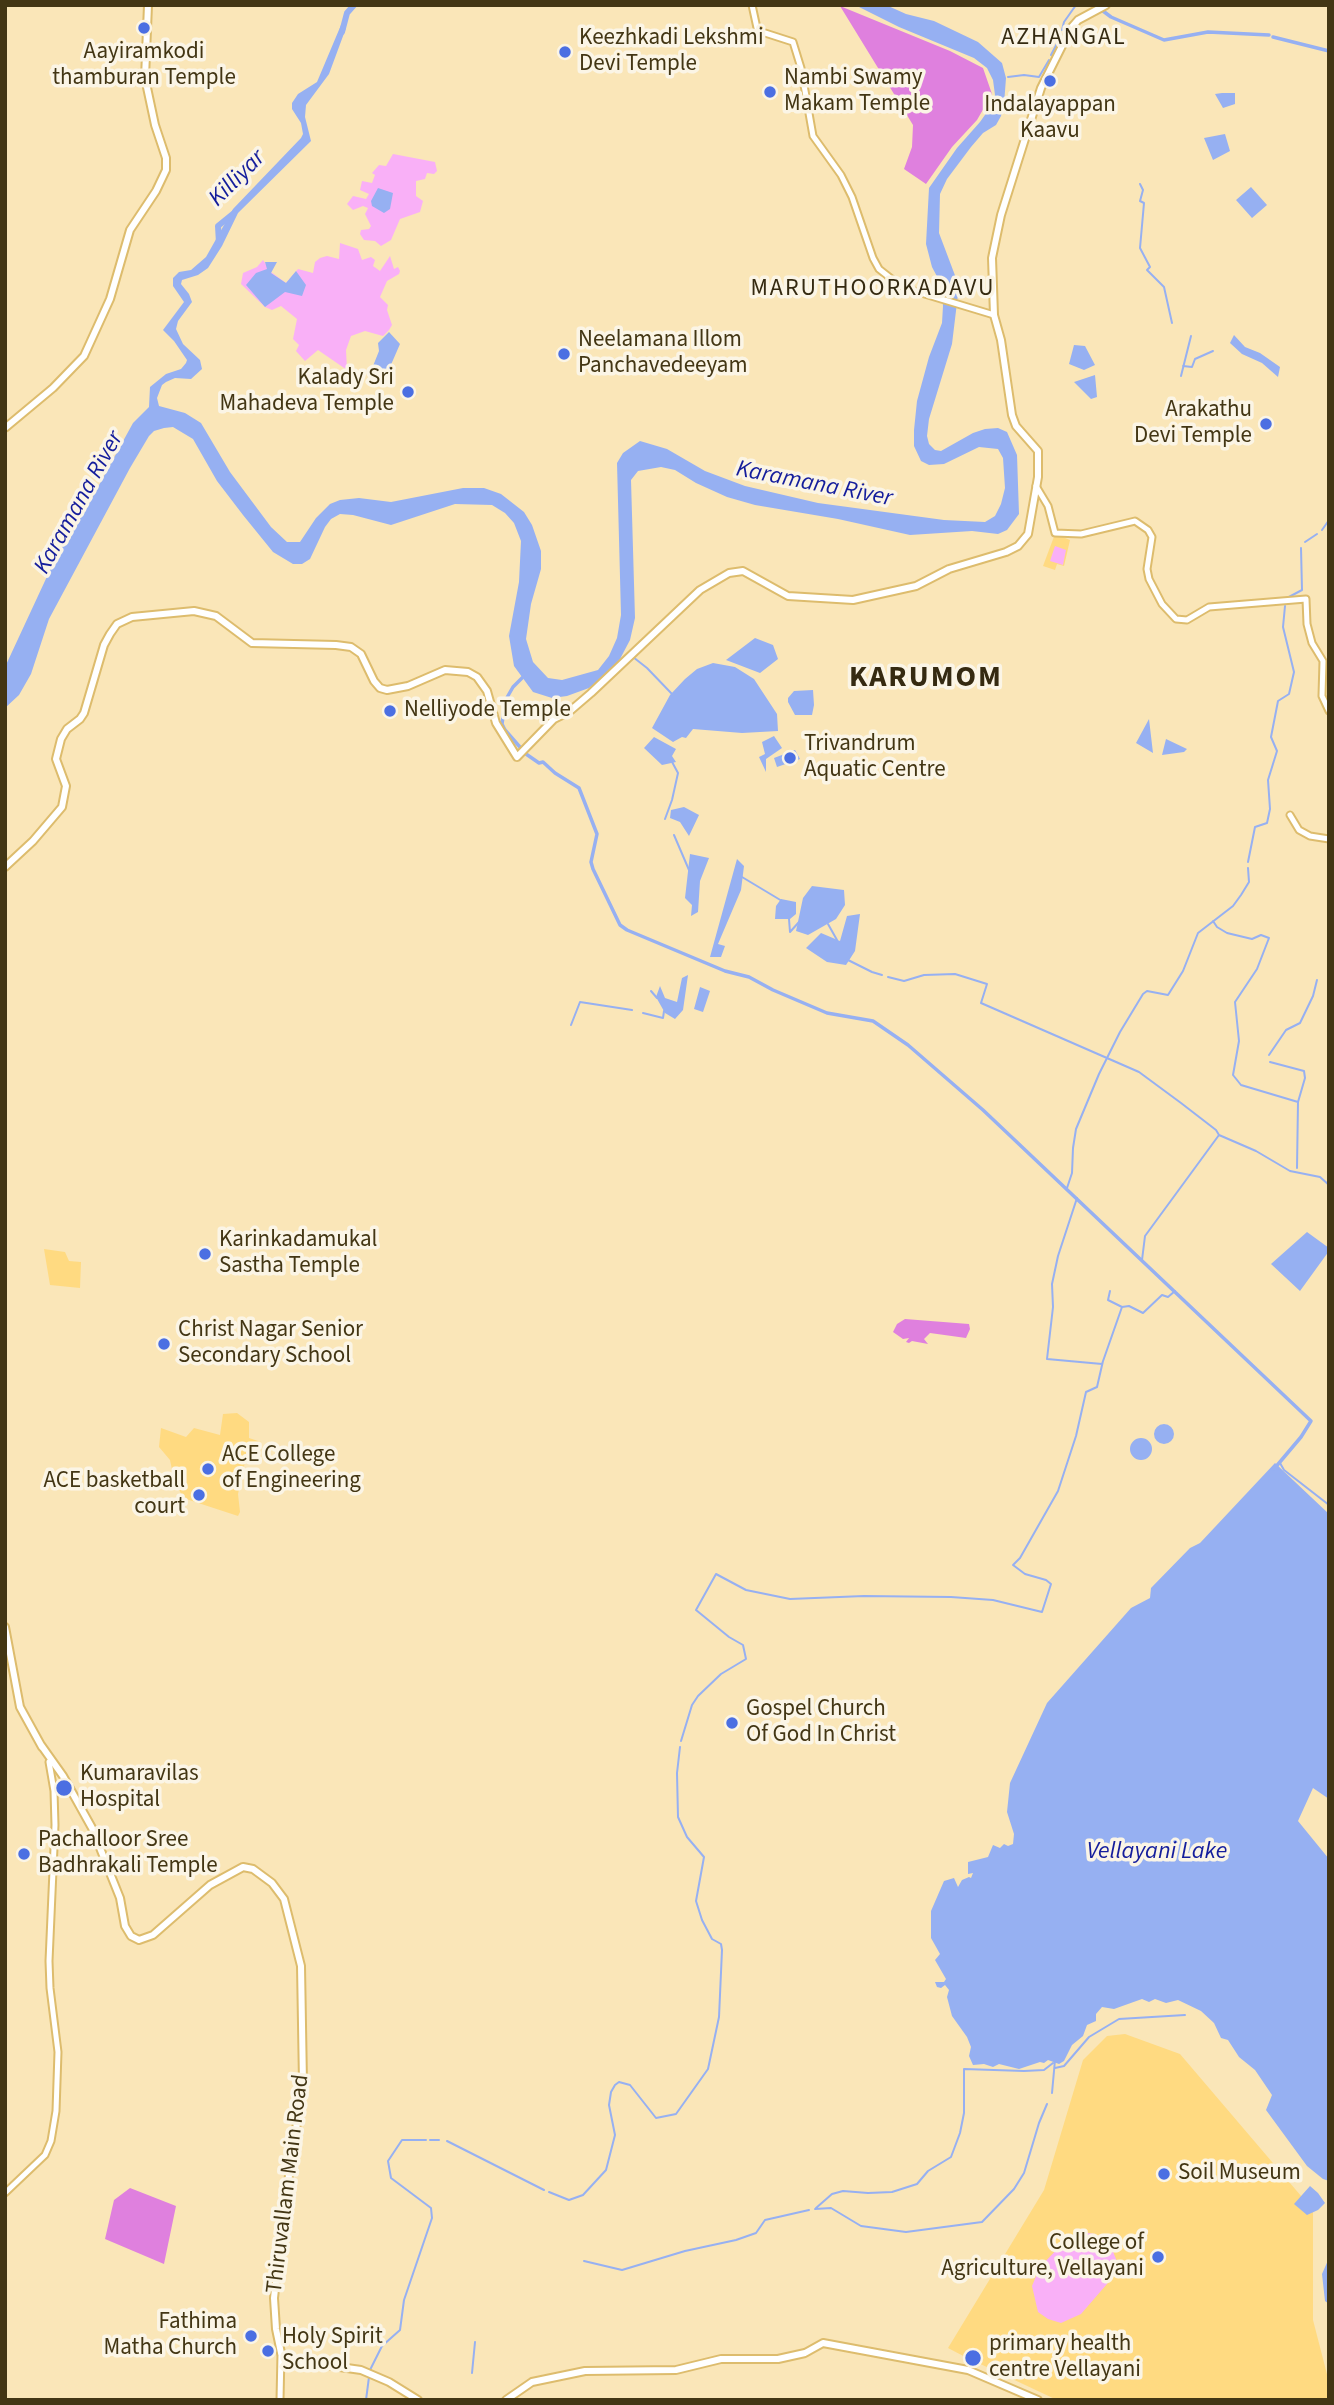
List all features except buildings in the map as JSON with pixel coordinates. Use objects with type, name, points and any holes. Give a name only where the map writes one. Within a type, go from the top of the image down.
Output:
[{"type":"main road","points":[[5,428],[84,356],[110,299],[130,230],[156,191],[166,170],[166,158],[155,125],[145,78],[148,5]]},
{"type":"main road","points":[[5,867],[33,841],[62,807],[66,786],[56,759],[61,739],[67,729],[84,713],[104,645],[110,634],[117,624],[132,617],[194,611],[216,616],[252,643],[336,645],[352,648],[361,654],[374,681],[380,688],[387,690],[408,686],[445,670],[468,672],[477,677],[487,691],[496,723],[517,757],[554,719],[570,711],[591,693],[700,590],[729,573],[743,571],[788,596],[853,600],[916,586],[949,569],[1018,546],[1028,534],[1036,486],[1038,451],[1016,426],[1012,415],[1002,340],[994,315],[992,258],[1000,215],[1041,88],[1071,28],[1078,20],[1102,8]]},
{"type":"main road","name":"Thiruvallam Main Road","points":[[5,1627],[19,1705],[49,1762],[63,1776]]},
{"type":"main road","name":"Thiruvallam Main Road","points":[[41,1745],[63,1776],[92,1828],[120,1898],[128,1933],[134,1938],[139,1940],[153,1936],[210,1885],[243,1867],[253,1869],[272,1883],[284,1899],[301,1966],[303,2083],[274,2298],[281,2353]]},
{"type":"main road","points":[[506,2400],[533,2382],[584,2371],[676,2370],[721,2359],[778,2359],[805,2353],[824,2343],[968,2370],[1038,2400]]},
{"type":"main road","points":[[281,2353],[290,2360],[360,2370],[389,2382],[418,2400]]},
{"type":"street","points":[[752,5],[757,28],[793,42],[813,136],[841,175],[852,197],[879,269],[898,284],[994,315]]},
{"type":"street","points":[[1036,486],[1048,506],[1055,533],[1081,534],[1135,520],[1148,530],[1152,537],[1147,569],[1149,579],[1162,604],[1175,619],[1187,620],[1209,607],[1306,599],[1307,624],[1312,643],[1324,661],[1322,696],[1329,711]]},
{"type":"street","points":[[1290,815],[1299,830],[1310,836],[1329,839]]},
{"type":"street","points":[[5,2193],[45,2155],[51,2141],[56,2111],[58,2052],[49,1961],[55,1825],[54,1791],[49,1762]]},
{"type":"street","points":[[280,2400],[281,2353]]},
{"type":"shaded area","points":[[840,6],[950,51],[983,68],[992,94],[977,120],[952,147],[926,184],[904,169],[912,147],[913,125]]},
{"type":"shaded area","points":[[393,154],[435,162],[437,171],[434,174],[427,173],[425,179],[416,181],[416,196],[423,201],[420,212],[400,219],[391,240],[381,246],[375,241],[364,240],[360,234],[361,230],[371,226],[365,214],[368,208],[363,206],[353,210],[347,204],[353,196],[366,199],[369,194],[360,190],[362,181],[372,183],[375,175],[372,173],[379,165],[386,166]]},
{"type":"shaded area","points":[[340,243],[358,249],[362,260],[371,257],[375,260],[373,266],[380,271],[390,256],[394,269],[398,267],[400,271],[387,281],[380,297],[388,305],[392,325],[383,336],[365,331],[351,336],[346,350],[347,370],[318,350],[305,361],[296,351],[299,345],[293,339],[297,319],[281,306],[272,310],[265,307],[241,284],[243,273],[257,267],[263,260],[271,272],[286,283],[298,269],[313,273],[315,262],[320,258],[327,256],[339,259]]},
{"type":"shaded area","points":[[1055,534],[1070,540],[1064,566],[1057,564],[1055,570],[1043,566]]},
{"type":"shaded area","points":[[1055,546],[1066,550],[1063,565],[1050,561]]},
{"type":"shaded area","points":[[44,1249],[65,1252],[69,1261],[81,1262],[80,1288],[50,1285]]},
{"type":"shaded area","points":[[905,1319],[969,1324],[970,1329],[966,1338],[930,1333],[924,1339],[928,1344],[912,1341],[909,1343],[906,1342],[909,1338],[903,1339],[893,1332],[897,1324]]},
{"type":"shaded area","name":"ACE College of Engineering","points":[[237,1413],[249,1422],[249,1438],[261,1442],[260,1454],[247,1453],[238,1494],[238,1516],[183,1498],[174,1479],[170,1460],[159,1447],[161,1428],[186,1437],[194,1428],[220,1435],[223,1414]]},
{"type":"shaded area","name":"College of Agriculture, Vellayani","points":[[1125,2034],[1180,2054],[1313,2210],[1313,2320],[1329,2382],[1329,2400],[1057,2400],[974,2361],[972,2363],[948,2348],[1044,2190],[1083,2060],[1107,2036]]},
{"type":"shaded area","points":[[130,2188],[176,2206],[164,2264],[105,2239],[114,2200]]},
{"type":"shaded area","points":[[1081,2232],[1095,2234],[1103,2240],[1112,2249],[1118,2264],[1107,2284],[1081,2314],[1061,2323],[1038,2312],[1032,2286],[1040,2267],[1063,2243]]},
{"type":"water","points":[[855,5],[886,5],[906,14],[934,21],[978,42],[1002,63],[1006,78],[1001,116],[996,125],[983,133],[971,147],[947,179],[940,194],[939,233],[959,286],[952,344],[929,419],[927,436],[929,444],[935,450],[941,451],[985,429],[998,428],[1007,432],[1017,455],[1019,514],[1007,530],[998,534],[972,531],[910,535],[755,505],[727,497],[675,470],[661,467],[638,471],[631,480],[635,618],[630,640],[620,659],[604,677],[589,688],[552,698],[533,692],[514,666],[509,636],[519,582],[521,541],[514,523],[505,513],[492,505],[455,504],[391,525],[340,514],[331,519],[325,527],[310,559],[302,564],[293,564],[273,552],[243,515],[217,481],[193,439],[173,427],[164,428],[149,436],[130,468],[49,619],[31,674],[19,695],[5,708],[5,667],[57,555],[133,423],[149,407],[150,387],[166,374],[181,369],[186,363],[187,360],[174,341],[163,330],[184,302],[173,286],[173,278],[179,272],[191,270],[206,257],[233,209],[301,138],[301,123],[292,109],[292,103],[298,94],[317,82],[341,25],[346,28],[329,74],[306,105],[305,117],[311,141],[238,213],[208,268],[198,275],[182,280],[181,284],[192,302],[178,321],[176,329],[183,344],[200,360],[202,369],[191,379],[175,378],[166,382],[157,398],[159,406],[185,413],[201,423],[230,472],[271,527],[287,542],[300,542],[316,518],[330,504],[340,500],[359,498],[391,502],[463,488],[484,488],[501,494],[524,512],[532,525],[541,551],[541,569],[531,604],[526,639],[533,662],[548,678],[562,680],[598,670],[609,656],[617,638],[621,615],[617,463],[623,453],[640,441],[667,449],[705,471],[745,486],[818,503],[944,520],[985,522],[995,516],[1005,488],[1003,458],[998,449],[979,447],[944,464],[929,465],[921,461],[914,446],[917,401],[942,323],[943,306],[941,284],[932,267],[926,244],[929,188],[992,105],[995,95],[993,80],[987,68],[974,58],[899,27]]},
{"type":"water","points":[[1235,93],[1235,104],[1223,108],[1215,94]]},
{"type":"water","points":[[1225,134],[1230,151],[1213,160],[1204,138]]},
{"type":"water","points":[[1251,187],[1267,205],[1252,218],[1236,200]]},
{"type":"water","points":[[378,188],[393,193],[390,209],[384,213],[372,206],[371,201]]},
{"type":"water","points":[[265,262],[277,262],[271,273],[286,283],[296,271],[306,285],[302,296],[285,292],[265,307],[246,285],[256,273],[267,269]]},
{"type":"water","points":[[389,332],[400,344],[390,367],[391,374],[373,366],[379,351],[378,343]]},
{"type":"water","points":[[1234,335],[1245,347],[1260,353],[1280,367],[1278,377],[1262,363],[1242,354],[1230,343]]},
{"type":"water","points":[[1074,345],[1085,346],[1095,365],[1084,370],[1069,364]]},
{"type":"water","points":[[1095,375],[1097,397],[1091,399],[1074,382]]},
{"type":"water","points":[[755,638],[773,645],[778,659],[760,673],[726,660]]},
{"type":"water","points":[[713,663],[735,667],[754,679],[777,714],[778,731],[742,733],[693,729],[686,738],[682,737],[673,742],[652,728],[670,695],[685,679],[697,669]]},
{"type":"water","points":[[813,690],[812,715],[795,715],[788,698],[794,691]]},
{"type":"water","points":[[1149,719],[1153,753],[1136,743]]},
{"type":"water","points":[[774,736],[782,748],[766,759],[766,772],[759,757],[765,754],[762,742]]},
{"type":"water","points":[[654,737],[676,749],[672,756],[676,762],[662,765],[644,748]]},
{"type":"water","points":[[1166,739],[1187,749],[1184,752],[1162,755]]},
{"type":"water","points":[[795,750],[800,759],[777,767],[774,758]]},
{"type":"water","points":[[684,807],[699,815],[689,836],[680,822],[670,818],[671,810]]},
{"type":"water","points":[[690,854],[709,858],[700,881],[698,912],[691,916],[692,905],[685,898]]},
{"type":"water","points":[[737,859],[744,866],[741,890],[718,944],[725,946],[721,957],[710,957]]},
{"type":"water","points":[[812,886],[844,890],[845,905],[836,919],[808,935],[796,931],[803,898]]},
{"type":"water","points":[[781,899],[796,902],[796,914],[790,919],[775,919],[776,906]]},
{"type":"water","points":[[860,914],[855,951],[846,965],[827,962],[806,948],[821,933],[840,941],[847,916]]},
{"type":"water","points":[[688,975],[683,1010],[675,1019],[665,1013],[656,997],[660,986],[665,998],[677,1002],[682,978]]},
{"type":"water","points":[[700,987],[710,991],[703,1012],[694,1009]]},
{"type":"water","points":[[1307,1232],[1329,1248],[1329,1251],[1300,1291],[1271,1264]]},
{"type":"water","points":[[1160,1424],[1168,1424],[1174,1434],[1168,1444],[1160,1444],[1154,1438],[1154,1430]]},
{"type":"water","points":[[1141,1438],[1149,1441],[1152,1449],[1149,1457],[1141,1460],[1133,1457],[1130,1449],[1133,1441]]},
{"type":"water","name":"Vellayani Lake","points":[[1275,1463],[1329,1514],[1329,1799],[1313,1788],[1298,1821],[1329,1859],[1329,2181],[1307,2166],[1266,2110],[1272,2095],[1255,2070],[1239,2057],[1228,2040],[1221,2038],[1214,2023],[1201,2011],[1178,2000],[1166,2003],[1155,1999],[1149,2002],[1142,1999],[1114,2009],[1102,2007],[1096,2014],[1096,2021],[1087,2025],[1083,2036],[1072,2045],[1064,2061],[1059,2064],[1048,2060],[1019,2069],[999,2064],[993,2067],[973,2065],[967,2037],[952,2016],[947,1997],[949,1990],[945,1985],[937,1987],[935,1982],[944,1982],[946,1979],[935,1960],[940,1954],[931,1938],[931,1911],[944,1881],[954,1878],[958,1887],[962,1880],[971,1878],[973,1873],[968,1874],[968,1862],[988,1857],[993,1845],[1000,1848],[1004,1844],[1013,1844],[1014,1834],[1007,1812],[1010,1783],[1047,1703],[1131,1608],[1150,1598],[1151,1588],[1190,1548],[1200,1543]]},
{"type":"water","points":[[1310,2186],[1325,2203],[1307,2215],[1294,2204]]},
{"type":"water","points":[[1329,2258],[1329,2304],[1325,2301],[1322,2274]]},
{"type":"waterway","name":"Killiyar","points":[[342,32],[347,13],[354,5]]},
{"type":"waterway","points":[[1062,30],[1064,22],[1076,5]]},
{"type":"waterway","points":[[1095,5],[1111,17],[1164,40],[1208,32],[1269,35]]},
{"type":"waterway","points":[[1051,55],[1061,36]]},
{"type":"waterway","points":[[1273,37],[1329,51]]},
{"type":"waterway","points":[[1008,77],[1039,77],[1049,60]]},
{"type":"waterway","points":[[1140,184],[1143,190],[1140,201],[1144,203],[1140,248],[1150,267],[1147,270],[1164,287],[1172,323]]},
{"type":"waterway","name":"Killiyar","points":[[219,243],[218,226],[234,213]]},
{"type":"waterway","points":[[1181,376],[1191,336]]},
{"type":"waterway","points":[[1183,366],[1192,367],[1195,359],[1213,351]]},
{"type":"waterway","points":[[1322,530],[1329,520]]},
{"type":"waterway","points":[[1305,542],[1317,534]]},
{"type":"waterway","points":[[1287,598],[1302,590],[1301,548]]},
{"type":"waterway","points":[[1248,862],[1255,827],[1267,823],[1270,809],[1268,780],[1277,751],[1271,737],[1278,701],[1289,694],[1294,672],[1283,627],[1285,606]]},
{"type":"waterway","points":[[633,657],[672,694]]},
{"type":"waterway","points":[[523,677],[505,701],[502,724],[526,754],[539,763],[543,762],[579,788],[597,834],[591,862],[593,869],[620,925],[725,971],[749,977],[827,1013],[873,1021],[908,1045],[983,1110],[1311,1421],[1274,1469]]},
{"type":"waterway","points":[[665,819],[678,773],[671,760]]},
{"type":"waterway","points":[[674,835],[689,870]]},
{"type":"waterway","points":[[1067,1188],[1072,1173],[1076,1129],[1120,1032],[1143,994],[1147,991],[1168,995],[1183,971],[1198,933],[1233,906],[1241,895],[1249,882],[1248,868]]},
{"type":"waterway","points":[[742,877],[782,901]]},
{"type":"waterway","points":[[789,919],[790,932],[799,922]]},
{"type":"waterway","points":[[1213,921],[1227,933],[1252,939],[1261,935],[1269,938],[1257,969],[1235,1002],[1239,1041],[1233,1075],[1241,1085],[1298,1102],[1297,1168]]},
{"type":"waterway","points":[[828,924],[837,940]]},
{"type":"waterway","points":[[848,960],[882,975]]},
{"type":"waterway","points":[[888,977],[904,981],[924,975],[955,974],[987,984],[981,1003],[1139,1072],[1219,1135]]},
{"type":"waterway","points":[[1269,1055],[1286,1030],[1300,1023],[1313,996],[1317,980]]},
{"type":"waterway","points":[[651,991],[657,998]]},
{"type":"waterway","points":[[571,1025],[580,1002],[632,1010]]},
{"type":"waterway","points":[[643,1013],[663,1018],[664,1011]]},
{"type":"waterway","points":[[1270,1062],[1304,1071],[1305,1078],[1298,1102]]},
{"type":"waterway","points":[[1142,1260],[1145,1236],[1219,1135],[1256,1151],[1290,1171],[1320,1177],[1329,1185]]},
{"type":"waterway","points":[[1077,1198],[1052,1284],[1053,1307],[1047,1359],[1102,1364],[1122,1307],[1108,1300],[1110,1291]]},
{"type":"waterway","points":[[1122,1307],[1129,1306],[1143,1313],[1162,1295],[1168,1297],[1175,1291]]},
{"type":"waterway","points":[[681,1741],[692,1705],[698,1696],[721,1674],[746,1659],[743,1645],[696,1610],[716,1574],[746,1590],[790,1599],[951,1597],[993,1600],[1042,1612],[1051,1584],[1025,1574],[1013,1565],[1020,1558],[1058,1491],[1076,1436],[1086,1392],[1097,1387],[1103,1361]]},
{"type":"waterway","points":[[1280,1463],[1284,1470],[1329,1505]]},
{"type":"waterway","points":[[549,2192],[569,2200],[583,2195],[606,2170],[615,2135],[609,2105],[615,2085],[619,2082],[630,2085],[656,2118],[676,2114],[708,2069],[719,2017],[722,1950],[721,1944],[712,1939],[696,1901],[704,1857],[687,1837],[678,1817],[677,1773],[680,1747]]},
{"type":"waterway","points":[[1055,2068],[1064,2066],[1089,2037],[1119,2019],[1185,2015]]},
{"type":"waterway","points":[[1052,2093],[1055,2060]]},
{"type":"waterway","points":[[816,2208],[832,2194],[843,2191],[892,2192],[917,2184],[928,2171],[951,2157],[964,2113],[964,2069],[1044,2070],[1053,2063]]},
{"type":"waterway","points":[[815,2209],[831,2208],[861,2226],[906,2232],[982,2222],[1014,2189],[1024,2173],[1047,2104]]},
{"type":"waterway","points":[[370,2370],[382,2346],[400,2330],[404,2300],[432,2218],[431,2208],[391,2178],[388,2161],[402,2140],[426,2140]]},
{"type":"waterway","points":[[430,2140],[439,2140]]},
{"type":"waterway","points":[[447,2141],[544,2190]]},
{"type":"waterway","points":[[584,2261],[622,2270],[685,2251],[736,2240],[756,2233],[765,2220],[809,2210]]},
{"type":"waterway","points":[[472,2373],[475,2342]]},
{"type":"waterway","points":[[366,2400],[369,2377]]},
{"type":"place","name":"Aayiramkodi thamburan Temple","points":[[144,28]]},
{"type":"place","name":"Keezhkadi Lekshmi Devi Temple","points":[[565,52]]},
{"type":"place","name":"Indalayappan Kaavu","points":[[1050,81]]},
{"type":"place","name":"Nambi Swamy Makam Temple","points":[[770,92]]},
{"type":"place","name":"Neelamana Illom Panchavedeeyam","points":[[564,354]]},
{"type":"place","name":"Kalady Sri Mahadeva Temple","points":[[408,392]]},
{"type":"place","name":"Arakathu Devi Temple","points":[[1266,424]]},
{"type":"place","name":"Nelliyode Temple","points":[[390,711]]},
{"type":"place","name":"Trivandrum Aquatic Centre","points":[[790,758]]},
{"type":"place","name":"Karinkadamukal Sastha Temple","points":[[205,1254]]},
{"type":"place","name":"Christ Nagar Senior Secondary School","points":[[164,1344]]},
{"type":"place","name":"ACE College of Engineering","points":[[208,1469]]},
{"type":"place","name":"ACE basketball court","points":[[199,1495]]},
{"type":"place","name":"Gospel Church Of God In Christ","points":[[732,1723]]},
{"type":"place","name":"Kumaravilas Hospital","points":[[64,1788]]},
{"type":"place","name":"Pachalloor Sree Badhrakali Temple","points":[[24,1854]]},
{"type":"place","name":"Soil Museum","points":[[1164,2174]]},
{"type":"place","name":"College of Agriculture, Vellayani","points":[[1158,2257]]},
{"type":"place","name":"Fathima Matha Church","points":[[251,2336]]},
{"type":"place","name":"Holy Spirit School","points":[[268,2351]]},
{"type":"place","name":"primary health centre Vellayani","points":[[973,2358]]},
{"type":"district","name":"AZHANGAL","points":[[1064,39]]},
{"type":"district","name":"MARUTHOORKADAVU","points":[[873,290]]},
{"type":"district","name":"KARUMOM","points":[[926,679]]},
{"type":"water label","name":"Karamana River","points":[[814,485]]},
{"type":"water label","name":"Karamana River","points":[[80,503]]}]
